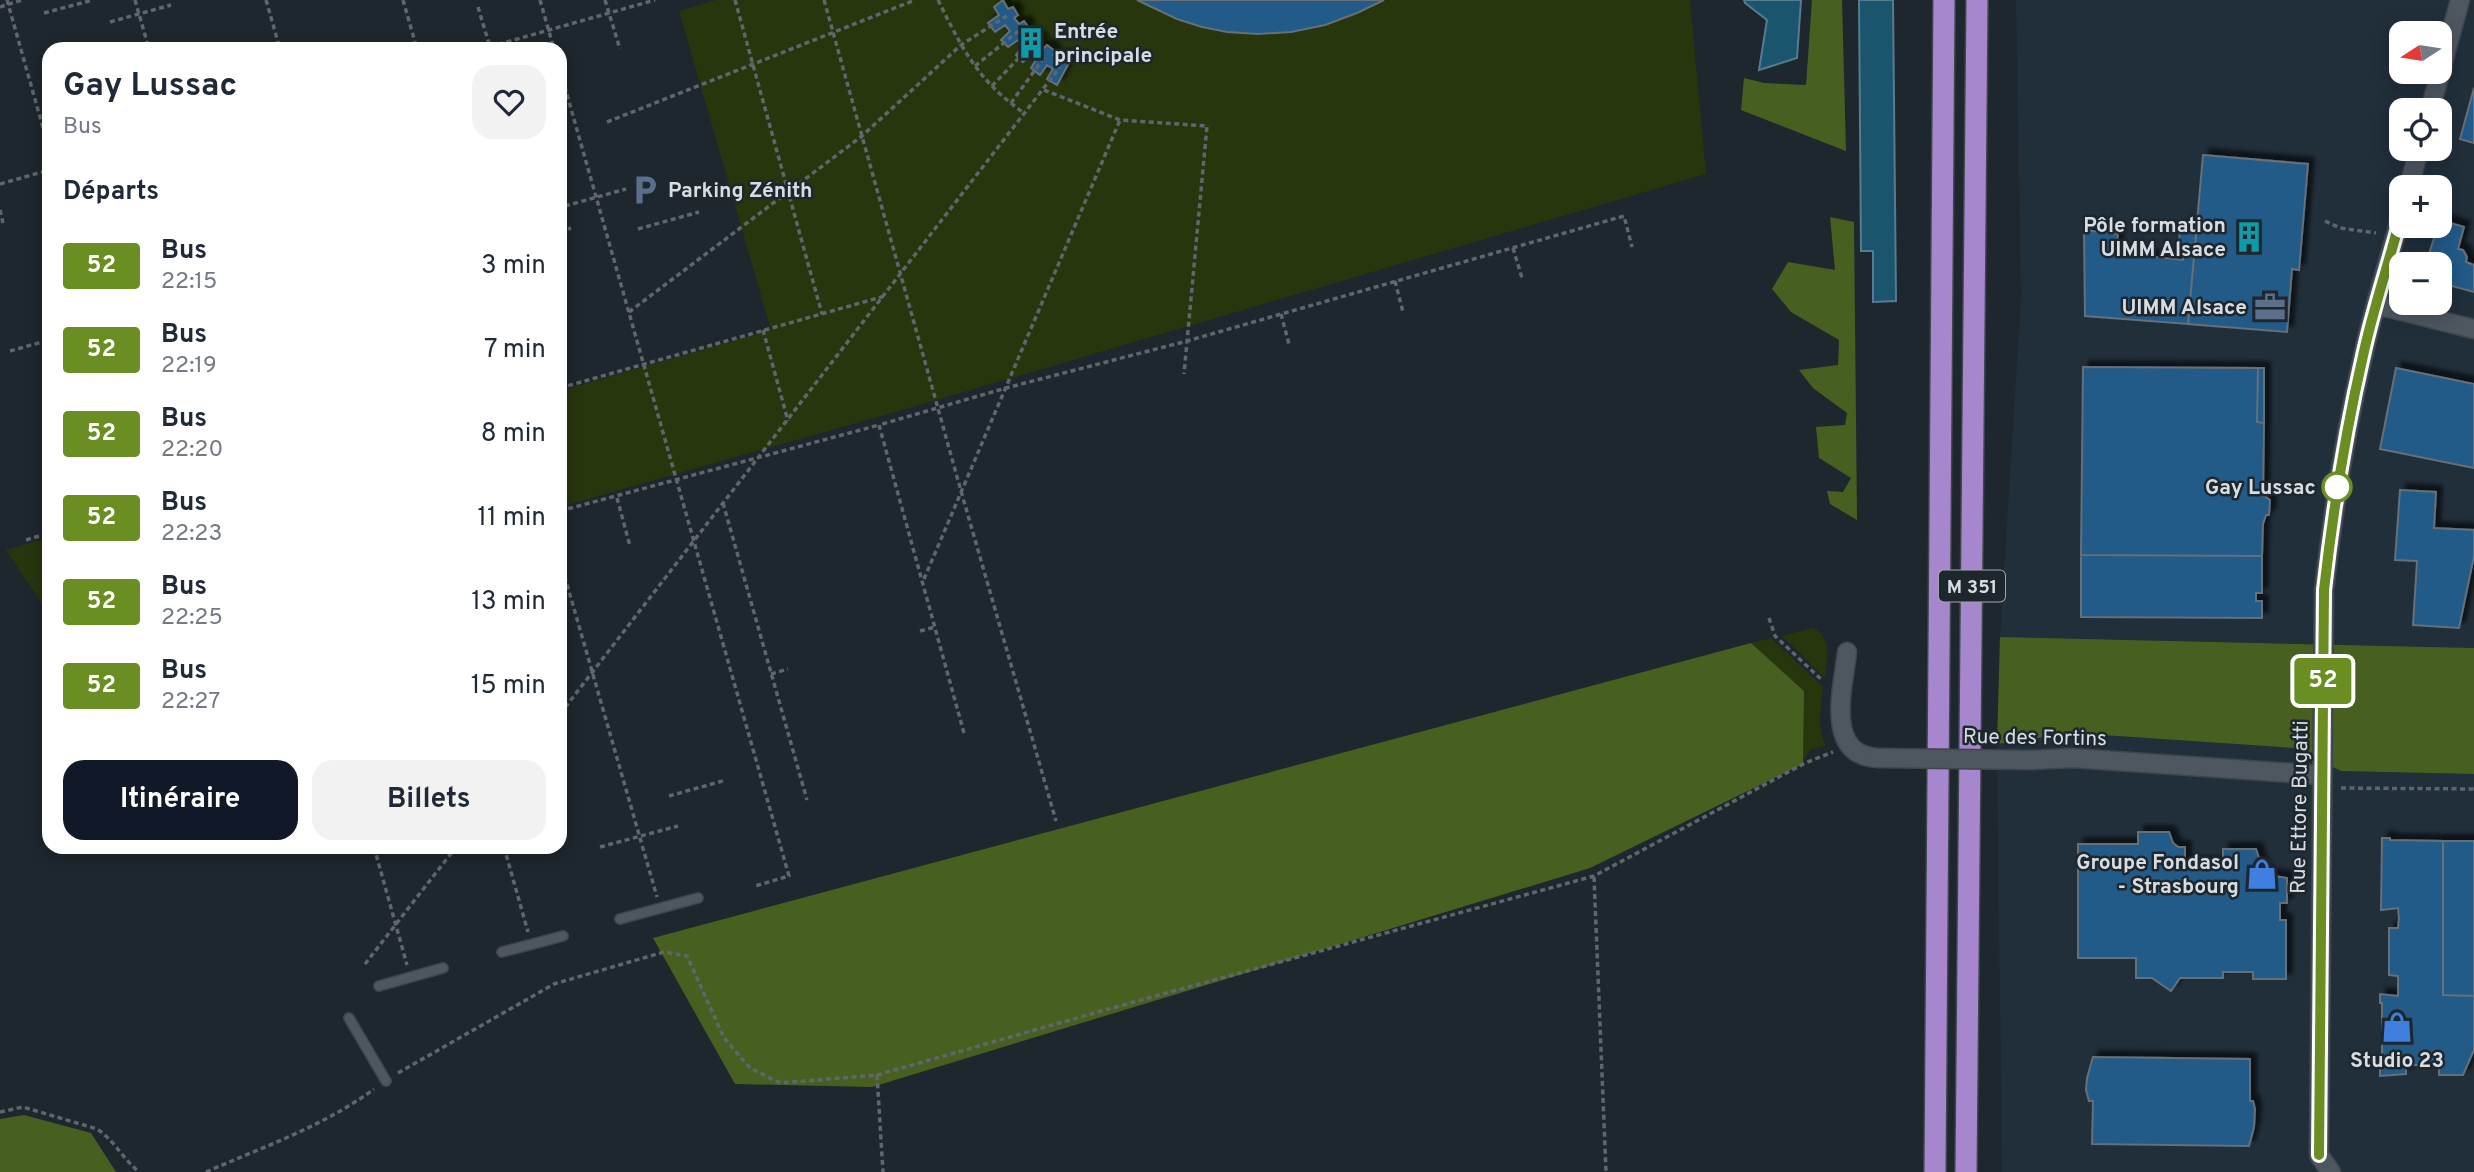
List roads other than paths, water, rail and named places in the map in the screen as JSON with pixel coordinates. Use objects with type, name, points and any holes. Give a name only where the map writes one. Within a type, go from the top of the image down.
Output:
[{"type":"highway","points":[[1938,0],[1943,57]]},
{"type":"highway","name":"M 351","points":[[1935,1172],[1944,0]]},
{"type":"highway","name":"M 351","points":[[1966,1172],[1977,0]]},
{"type":"street","points":[[2433,98],[2460,0]]},
{"type":"street","name":"Rue Ettore Bugatti","points":[[2331,1172],[2319,1155],[2324,590],[2333,511],[2353,399],[2395,238]]},
{"type":"street","points":[[2377,305],[2474,330]]},
{"type":"street","name":"Rue des Fortins","points":[[1847,652],[1840,729],[1849,747],[1864,757],[2030,760],[2072,758],[2321,782]]},
{"type":"lane","points":[[620,919],[698,898]]},
{"type":"lane","points":[[502,952],[563,936]]},
{"type":"lane","points":[[379,986],[443,968]]},
{"type":"lane","points":[[349,1018],[386,1080]]},
{"type":"water","points":[[1744,0],[1801,0],[1797,58],[1759,70],[1767,20]]},
{"type":"water","points":[[1859,0],[1893,0],[1896,301],[1873,302],[1873,251],[1861,251]]},
{"type":"place","name":"Entrée principale","points":[[1031,43]]},
{"type":"place","name":"Parking Zénith","points":[[645,190]]},
{"type":"place","name":"Pôle formation UIMM Alsace","points":[[2249,237]]},
{"type":"place","name":"UIMM Alsace","points":[[2270,307]]},
{"type":"place","name":"Gay Lussac","points":[[2337,487]]},
{"type":"place","name":"Groupe Fondasol - Strasbourg","points":[[2262,874]]},
{"type":"place","name":"Studio 23","points":[[2397,1027]]}]
